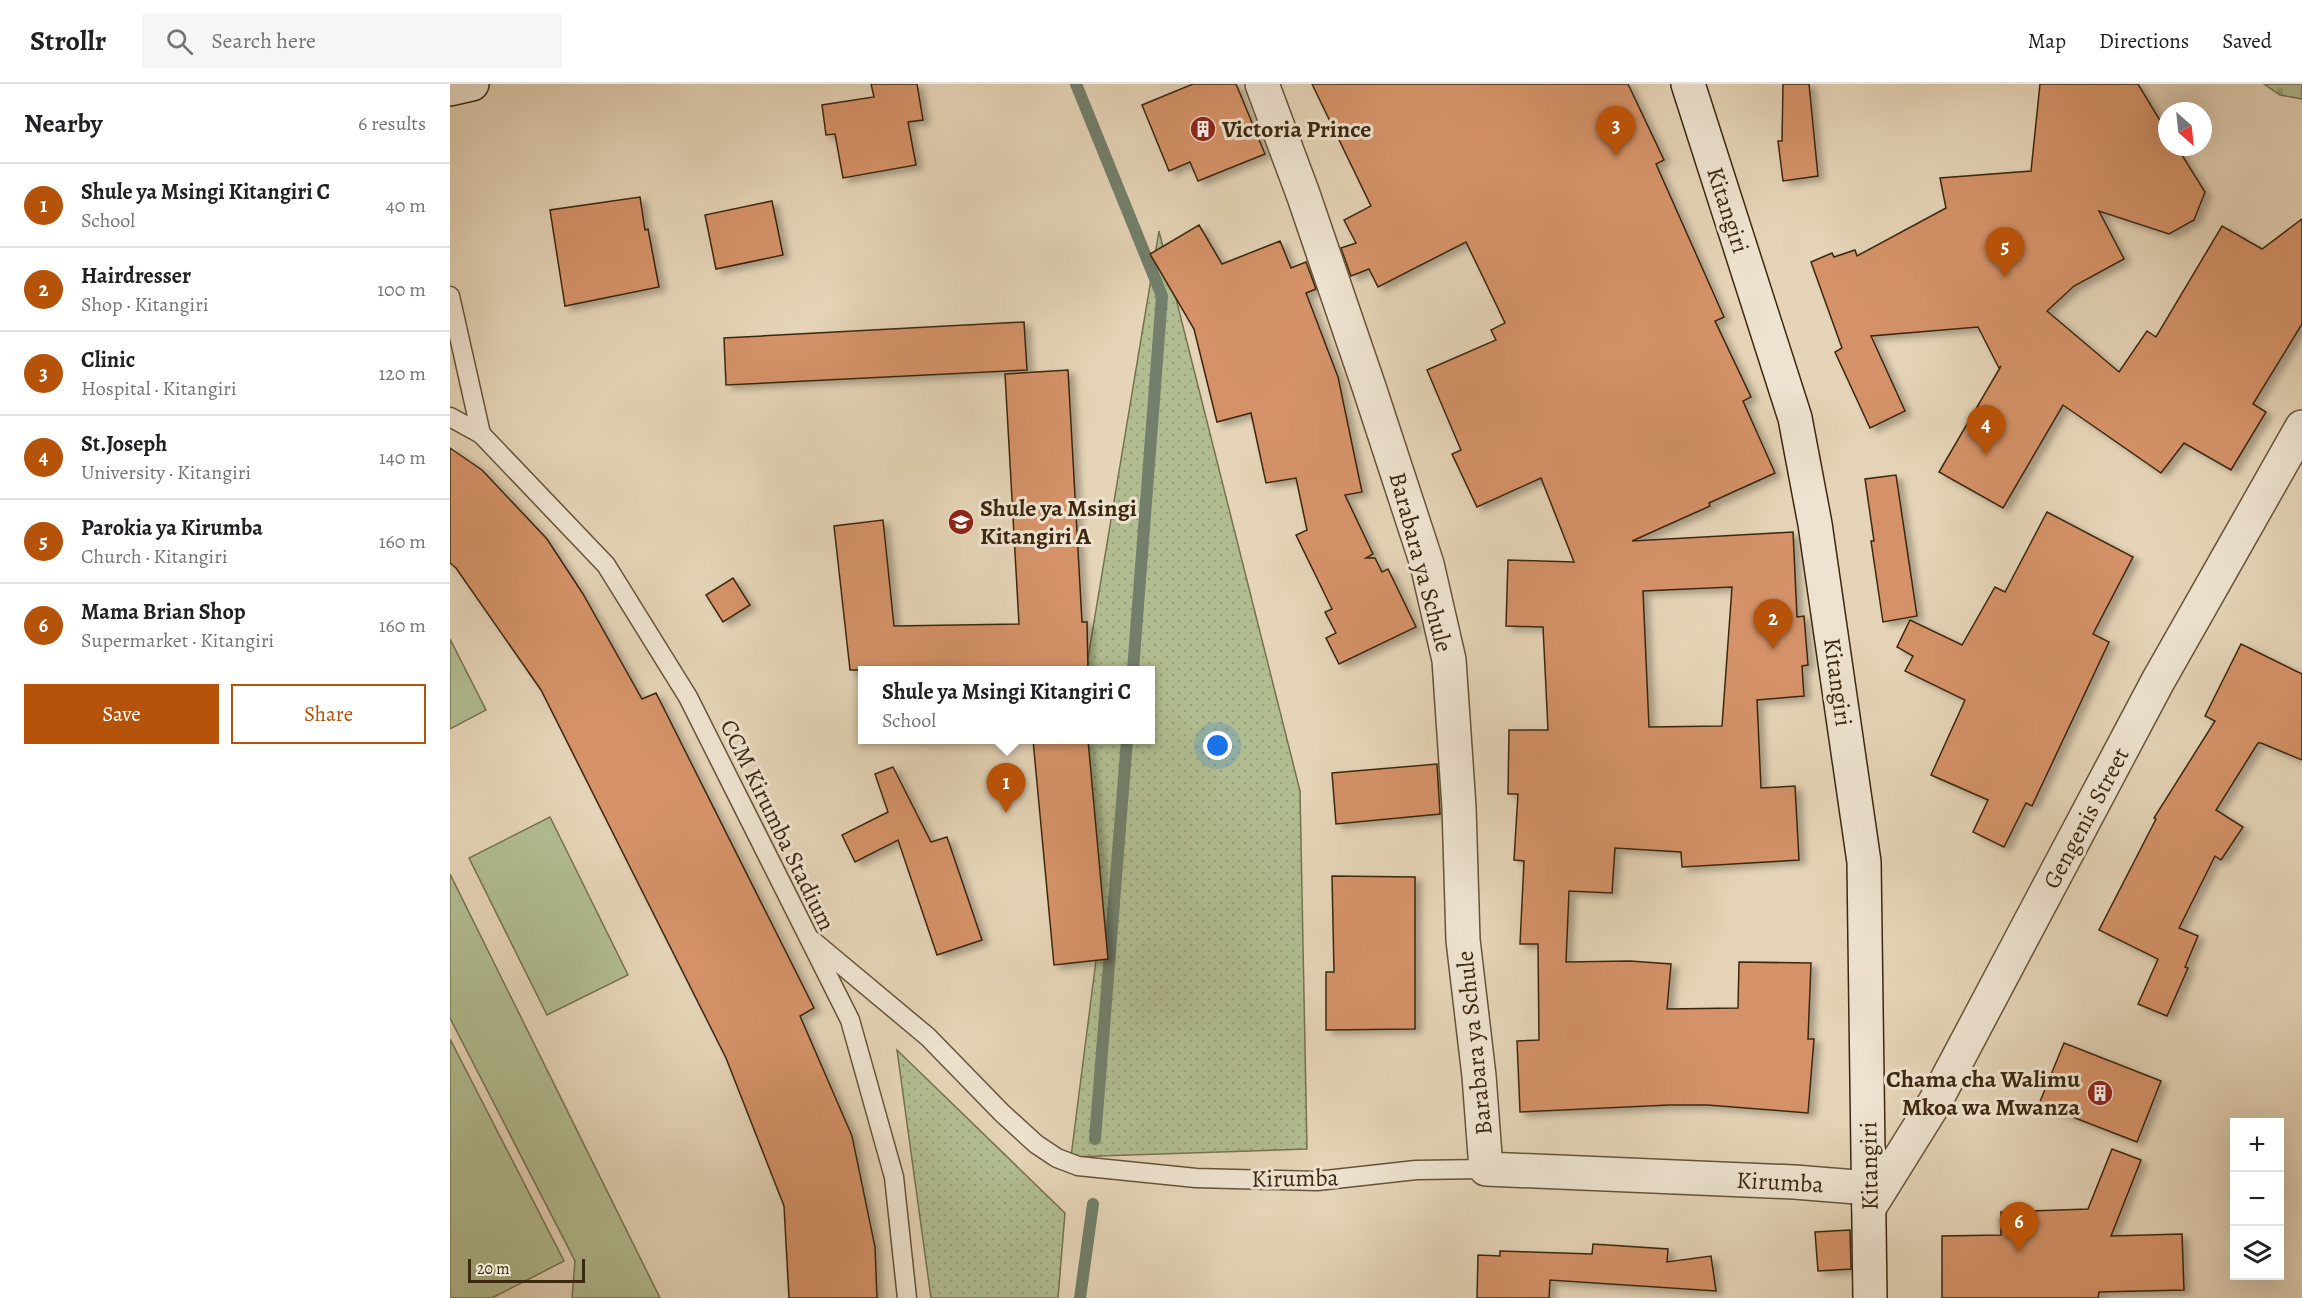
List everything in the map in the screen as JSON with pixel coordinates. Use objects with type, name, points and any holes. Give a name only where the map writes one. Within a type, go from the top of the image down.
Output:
[{"type":"street","points":[[450,89],[472,84]]},
{"type":"street","name":"Barabara ya Schule","points":[[1262,84],[1366,376],[1427,564],[1449,660],[1459,807],[1463,940],[1479,1076],[1486,1168]]},
{"type":"street","name":"Kitangiri","points":[[1688,84],[1795,418],[1815,524],[1864,862],[1870,1298]]},
{"type":"street","name":"Gengenis Street","points":[[1869,1198],[1935,1102],[2147,701],[2302,427]]},
{"type":"street","name":"Kirumba","points":[[1486,1168],[1782,1181],[1869,1198]]},
{"type":"lane","points":[[450,296],[481,434]]},
{"type":"lane","name":"CCM Kirumba Stadium","points":[[450,417],[481,434],[606,565],[688,697],[849,1020],[894,1177],[907,1298]]},
{"type":"lane","name":"Kirumba","points":[[807,936],[928,1037],[1002,1113],[1036,1144],[1057,1158],[1078,1166],[1196,1178],[1317,1181],[1416,1170],[1486,1168]]},
{"type":"green space","points":[[2264,84],[2302,84],[2302,99],[2280,95]]},
{"type":"green space","points":[[1159,231],[1300,791],[1307,1149],[1071,1157],[1101,921],[1085,744],[1155,744],[1155,666],[1087,666]]},
{"type":"green space","points":[[450,639],[486,710],[450,729]]},
{"type":"green space","points":[[550,817],[628,975],[547,1015],[469,858]]},
{"type":"green space","points":[[450,874],[660,1298],[572,1298],[575,1261],[450,1018]]},
{"type":"green space","points":[[450,1039],[564,1261],[492,1298],[450,1298]]},
{"type":"green space","points":[[897,1050],[1065,1213],[1058,1298],[931,1298]]},
{"type":"building","points":[[871,84],[917,84],[923,120],[908,122],[916,165],[843,178],[835,134],[826,135],[822,105],[874,97]]},
{"type":"building","name":"Victoria Prince","points":[[1193,84],[1236,84],[1265,154],[1198,181],[1190,162],[1169,171],[1142,105]]},
{"type":"building","points":[[1312,84],[1628,84],[1664,160],[1656,164],[1724,317],[1715,321],[1751,397],[1743,401],[1775,473],[1709,503],[1710,506],[1632,541],[1793,532],[1797,617],[1804,616],[1808,665],[1802,666],[1804,696],[1757,700],[1761,788],[1795,786],[1799,860],[1682,867],[1681,852],[1615,848],[1612,893],[1569,891],[1566,962],[1630,961],[1671,964],[1667,1009],[1738,1008],[1739,962],[1811,963],[1808,1039],[1814,1039],[1808,1113],[1707,1105],[1520,1112],[1517,1041],[1539,1040],[1538,944],[1520,944],[1524,861],[1514,860],[1518,794],[1508,794],[1509,730],[1548,730],[1543,627],[1506,626],[1508,560],[1574,562],[1541,478],[1477,507],[1452,454],[1461,450],[1427,370],[1496,340],[1491,330],[1505,323],[1466,242],[1378,287],[1369,269],[1351,276],[1341,248],[1356,243],[1344,220],[1371,206]],"holes":[[[1732,587],[1722,726],[1649,727],[1643,591]]]},
{"type":"building","points":[[1783,84],[1809,84],[1818,176],[1783,181],[1778,141],[1782,141]]},
{"type":"building","points":[[2040,84],[2138,84],[2158,117],[2158,156],[2183,156],[2205,192],[2194,220],[2169,234],[2099,211],[2124,259],[2074,286],[2047,311],[2119,372],[2147,331],[2156,337],[2222,226],[2262,249],[2302,219],[2302,324],[2253,404],[2266,412],[2231,470],[2184,443],[2161,473],[2063,405],[2003,508],[1939,472],[2001,366],[1999,368],[1978,327],[1871,336],[1905,411],[1870,428],[1835,352],[1842,348],[1811,262],[1832,253],[1834,257],[1855,250],[1857,256],[1946,208],[1940,178],[2031,171]]},
{"type":"building","points":[[640,197],[645,230],[648,229],[659,287],[565,306],[550,210]]},
{"type":"building","points":[[772,201],[783,255],[716,269],[705,215]]},
{"type":"building","points":[[1199,225],[1222,264],[1280,241],[1291,268],[1306,262],[1316,289],[1306,293],[1338,377],[1362,492],[1345,495],[1373,554],[1366,558],[1375,558],[1382,572],[1388,569],[1416,627],[1339,664],[1326,638],[1336,633],[1325,612],[1332,609],[1296,535],[1307,530],[1296,478],[1266,483],[1251,413],[1217,422],[1194,329],[1150,254]]},
{"type":"building","points":[[1024,322],[1027,370],[726,385],[724,338]]},
{"type":"building","points":[[1068,370],[1082,622],[1087,622],[1088,666],[858,666],[858,670],[850,670],[834,526],[883,520],[894,626],[1019,624],[1005,374]]},
{"type":"building","points":[[450,448],[482,470],[547,539],[583,594],[642,699],[656,693],[814,1008],[800,1016],[852,1136],[875,1247],[877,1298],[789,1298],[784,1206],[726,1058],[541,690],[456,568],[450,563]]},
{"type":"building","points":[[1896,475],[1917,616],[1883,622],[1865,479]]},
{"type":"building","points":[[2047,512],[2133,557],[2093,634],[2109,642],[2032,806],[2026,803],[2004,847],[1973,832],[1988,800],[1931,775],[1965,700],[1905,671],[1913,656],[1897,647],[1910,620],[1962,645],[1995,587],[2005,592]]},
{"type":"building","points":[[733,578],[750,605],[723,622],[706,595]]},
{"type":"building","points":[[2241,644],[2302,674],[2302,760],[2258,743],[2216,810],[2243,827],[2221,860],[2215,856],[2179,928],[2198,936],[2185,967],[2188,968],[2167,1016],[2138,1004],[2158,959],[2099,930],[2156,819],[2154,818],[2215,721],[2205,716]]},
{"type":"building","points":[[1033,744],[1088,744],[1108,959],[1054,965]]},
{"type":"building","points":[[1437,764],[1440,814],[1336,824],[1332,773]]},
{"type":"building","points":[[893,767],[931,842],[947,837],[982,940],[937,955],[898,840],[855,862],[842,835],[888,812],[875,774]]},
{"type":"building","points":[[1332,876],[1415,877],[1415,1029],[1326,1030],[1326,972],[1334,972]]},
{"type":"building","name":"Chama cha Walimu Mkoa wa Mwanza","points":[[2064,1043],[2161,1081],[2137,1142],[2039,1104]]},
{"type":"building","points":[[2112,1149],[2141,1160],[2111,1236],[2182,1234],[2184,1290],[2099,1292],[2098,1298],[1942,1298],[1942,1236],[2001,1235],[2001,1212],[2088,1209]]},
{"type":"building","points":[[1850,1230],[1851,1269],[1818,1271],[1815,1232]]},
{"type":"building","points":[[1593,1244],[1668,1249],[1667,1262],[1711,1256],[1716,1291],[1550,1280],[1549,1298],[1477,1298],[1478,1255],[1500,1256],[1500,1251],[1592,1254]]},
{"type":"waterway","points":[[1076,84],[1162,296],[1133,666]]},
{"type":"waterway","points":[[1095,1139],[1127,744]]},
{"type":"waterway","points":[[1080,1298],[1093,1204]]},
{"type":"place","name":"Victoria Prince","points":[[1203,129]]},
{"type":"place","name":"Clinic","points":[[1616,156]]},
{"type":"place","name":"Parokia ya Kirumba","points":[[2005,277]]},
{"type":"place","name":"St.Joseph","points":[[1986,455]]},
{"type":"place","name":"Shule ya Msingi Kitangiri A","points":[[961,522]]},
{"type":"place","name":"Hairdresser","points":[[1773,649]]},
{"type":"place","name":"Shule ya Msingi Kitangiri C","points":[[1006,813]]},
{"type":"place","name":"Chama cha Walimu Mkoa wa Mwanza","points":[[2100,1093]]},
{"type":"place","name":"Mama Brian Shop","points":[[2019,1252]]}]
